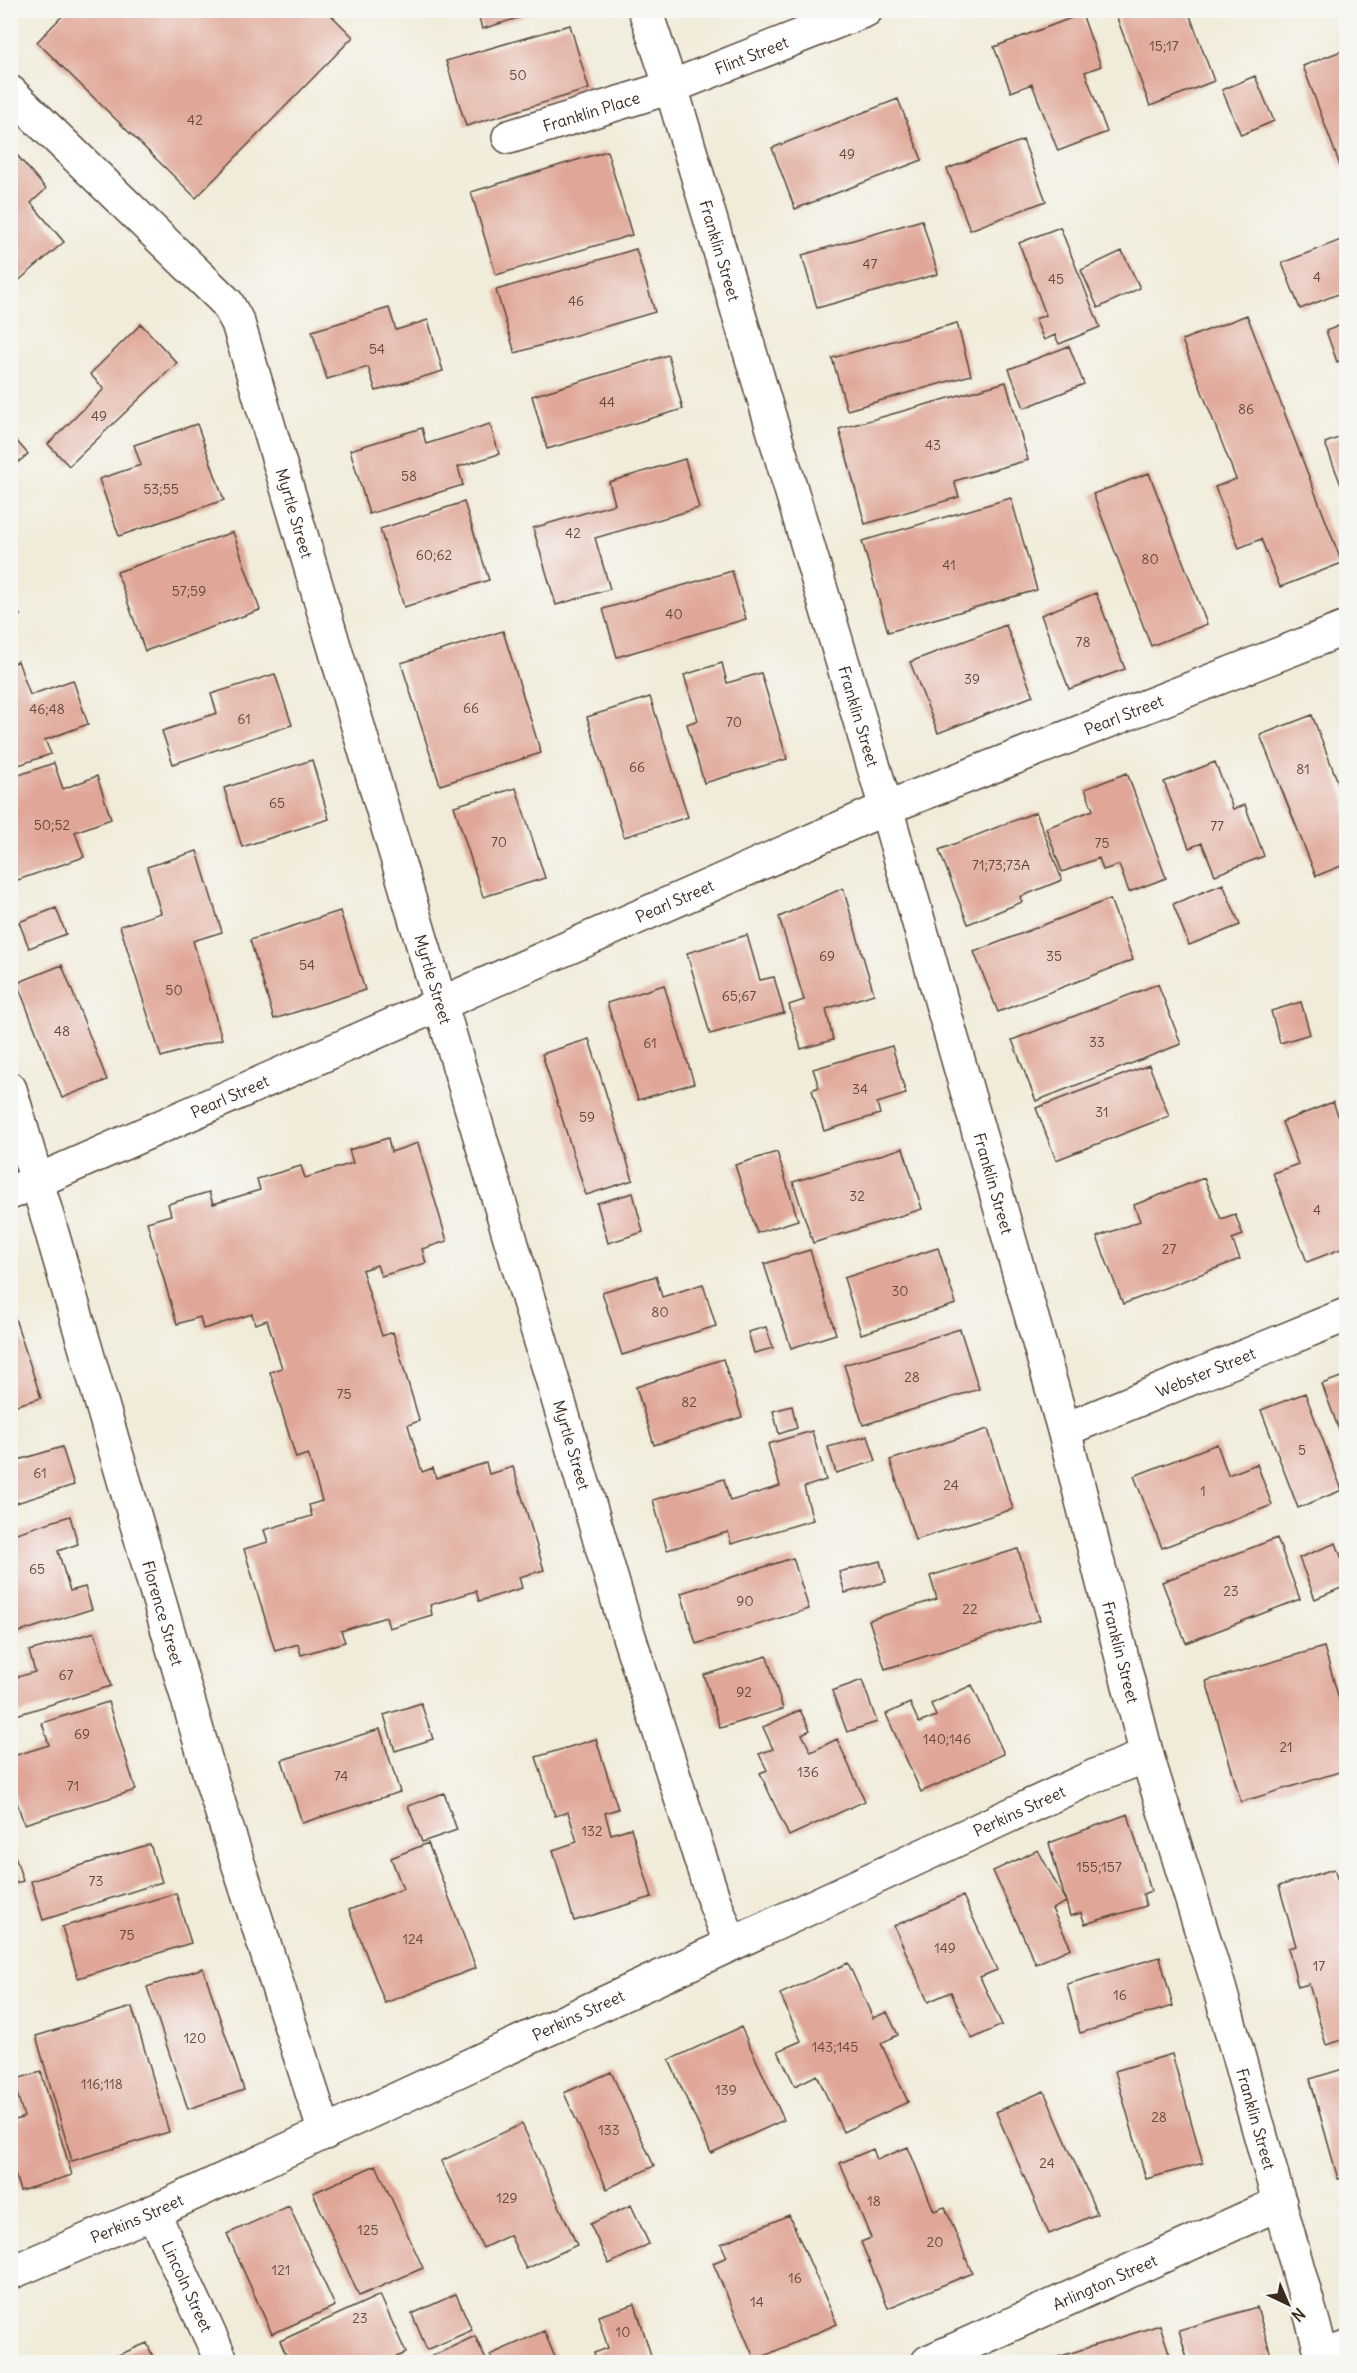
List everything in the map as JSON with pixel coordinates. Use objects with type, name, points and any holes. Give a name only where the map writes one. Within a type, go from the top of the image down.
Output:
[{"type":"street","name":"Franklin Street","points":[[645,10],[671,87],[886,808],[1064,1430],[1147,1756],[1219,1987],[1280,2203],[1330,2352]]},
{"type":"street","name":"Flint Street","points":[[671,87],[866,10]]},
{"type":"street","name":"Franklin Place","points":[[509,137],[671,87]]},
{"type":"street","name":"Myrtle Street","points":[[10,92],[227,303],[234,313],[624,1621],[714,1901],[731,1944]]},
{"type":"street","name":"Pearl Street","points":[[24,1186],[886,808],[1347,628]]},
{"type":"street","name":"Florence Street","points":[[10,1089],[24,1186],[325,2133]]},
{"type":"street","name":"Webster Street","points":[[1064,1430],[1347,1315]]},
{"type":"street","name":"Perkins Street","points":[[10,2273],[153,2212],[1099,1774],[1147,1756]]},
{"type":"street","name":"Arlington Street","points":[[931,2362],[1280,2203]]},
{"type":"street","name":"Lincoln Street","points":[[153,2212],[222,2362]]},
{"type":"building","points":[[68,10],[326,10],[353,37],[196,198],[37,42]]},
{"type":"building","points":[[477,10],[541,10],[541,11],[482,29]]},
{"type":"building","points":[[1114,10],[1188,10],[1214,81],[1150,106]]},
{"type":"building","points":[[1082,14],[1101,66],[1085,72],[1107,132],[1058,151],[1032,84],[1011,92],[994,47]]},
{"type":"building","points":[[570,25],[589,89],[466,126],[446,61]]},
{"type":"building","points":[[1346,49],[1346,166],[1341,168],[1303,66]]},
{"type":"building","points":[[1255,76],[1274,121],[1241,135],[1222,90]]},
{"type":"building","points":[[898,99],[922,160],[795,209],[772,148]]},
{"type":"building","points":[[1023,140],[1046,201],[970,230],[947,169]]},
{"type":"building","points":[[10,147],[46,189],[31,203],[64,242],[10,288]]},
{"type":"building","points":[[607,151],[632,235],[496,275],[471,192]]},
{"type":"building","points":[[922,220],[938,274],[817,308],[802,255]]},
{"type":"building","points":[[1060,227],[1100,327],[1059,344],[1055,335],[1044,340],[1035,319],[1046,315],[1019,243]]},
{"type":"building","points":[[1346,238],[1346,291],[1300,309],[1282,263]]},
{"type":"building","points":[[636,249],[655,312],[515,353],[496,290]]},
{"type":"building","points":[[1122,251],[1140,288],[1098,308],[1081,270]]},
{"type":"building","points":[[389,308],[396,330],[428,320],[443,371],[376,391],[368,367],[327,379],[312,331]]},
{"type":"building","points":[[1247,315],[1342,563],[1280,587],[1261,539],[1239,548],[1215,487],[1236,479],[1182,340]]},
{"type":"building","points":[[957,323],[971,375],[847,410],[832,358]]},
{"type":"building","points":[[1346,323],[1346,358],[1337,362],[1326,331]]},
{"type":"building","points":[[141,324],[177,363],[69,466],[48,444],[104,389],[90,374]]},
{"type":"building","points":[[1069,346],[1084,384],[1024,408],[1009,369]]},
{"type":"building","points":[[668,355],[683,409],[547,449],[532,396]]},
{"type":"building","points":[[1006,382],[1028,460],[954,481],[959,497],[865,524],[839,429]]},
{"type":"building","points":[[197,424],[224,500],[119,536],[99,479],[141,465],[134,445]]},
{"type":"building","points":[[490,424],[499,454],[458,467],[463,485],[369,514],[350,450],[422,428],[426,444]]},
{"type":"building","points":[[1346,435],[1346,498],[1325,443]]},
{"type":"building","points":[[14,438],[28,454],[10,469],[10,441]]},
{"type":"building","points":[[685,459],[699,508],[595,538],[610,589],[556,605],[533,528],[615,504],[609,482]]},
{"type":"building","points":[[1149,473],[1207,624],[1151,646],[1093,494]]},
{"type":"building","points":[[1011,498],[1037,590],[888,632],[862,541]]},
{"type":"building","points":[[464,502],[489,580],[404,607],[380,529]]},
{"type":"building","points":[[233,532],[260,610],[145,651],[117,572]]},
{"type":"building","points":[[732,571],[746,619],[617,657],[603,609]]},
{"type":"building","points":[[1096,593],[1125,669],[1069,689],[1041,615]]},
{"type":"building","points":[[10,602],[20,615],[10,621]]},
{"type":"building","points":[[1006,625],[1033,696],[938,733],[910,662]]},
{"type":"building","points":[[503,631],[541,753],[440,785],[401,663]]},
{"type":"building","points":[[18,661],[30,695],[73,680],[88,724],[45,740],[51,754],[10,768],[10,664]]},
{"type":"building","points":[[722,663],[727,683],[761,673],[787,759],[704,783],[687,724],[698,720],[684,675]]},
{"type":"building","points":[[275,674],[292,725],[173,764],[162,731],[217,713],[211,694]]},
{"type":"building","points":[[650,697],[688,817],[624,837],[587,717]]},
{"type":"building","points":[[1312,715],[1346,803],[1346,864],[1316,876],[1260,735]]},
{"type":"building","points":[[312,760],[329,819],[242,847],[224,788]]},
{"type":"building","points":[[1215,762],[1233,809],[1245,805],[1264,856],[1215,875],[1202,843],[1189,848],[1164,782]]},
{"type":"building","points":[[54,763],[63,789],[97,776],[111,819],[75,832],[84,857],[12,882],[10,778]]},
{"type":"building","points":[[1127,773],[1166,878],[1129,892],[1119,865],[1103,870],[1099,858],[1062,872],[1046,828],[1093,810],[1085,789]]},
{"type":"building","points":[[516,788],[545,878],[483,897],[454,806]]},
{"type":"building","points":[[1036,812],[1062,880],[1020,897],[1022,902],[968,924],[939,850]]},
{"type":"building","points":[[197,851],[222,932],[193,941],[222,1039],[161,1057],[120,926],[161,913],[147,867]]},
{"type":"building","points":[[1223,884],[1240,925],[1189,945],[1173,904]]},
{"type":"building","points":[[843,888],[874,994],[826,1009],[833,1040],[801,1049],[789,1005],[804,1000],[779,917]]},
{"type":"building","points":[[1110,899],[1133,960],[998,1012],[974,952]]},
{"type":"building","points":[[56,908],[66,934],[29,948],[19,922]]},
{"type":"building","points":[[340,911],[365,990],[274,1019],[250,940]]},
{"type":"building","points":[[747,935],[760,980],[774,977],[784,1013],[710,1034],[687,953]]},
{"type":"building","points":[[62,965],[107,1080],[62,1098],[17,983]]},
{"type":"building","points":[[1158,984],[1181,1044],[1036,1101],[1012,1040]]},
{"type":"building","points":[[664,985],[694,1083],[638,1100],[607,1003]]},
{"type":"building","points":[[1301,1002],[1310,1034],[1280,1043],[1271,1011]]},
{"type":"building","points":[[589,1039],[633,1180],[586,1195],[542,1054]]},
{"type":"building","points":[[892,1046],[906,1094],[877,1103],[880,1114],[824,1131],[812,1090],[819,1087],[813,1069]]},
{"type":"building","points":[[1149,1065],[1169,1116],[1056,1160],[1036,1108]]},
{"type":"building","points":[[1333,1102],[1346,1137],[1346,1247],[1307,1262],[1273,1173],[1298,1164],[1282,1122]]},
{"type":"building","points":[[388,1138],[391,1152],[418,1143],[447,1241],[422,1249],[426,1263],[381,1276],[377,1265],[362,1270],[382,1336],[393,1332],[418,1416],[419,1421],[408,1425],[422,1472],[433,1468],[436,1478],[486,1463],[489,1474],[513,1467],[544,1570],[519,1577],[522,1588],[479,1601],[476,1591],[430,1605],[432,1615],[389,1628],[386,1617],[341,1631],[345,1642],[301,1655],[298,1644],[275,1651],[244,1549],[268,1542],[264,1530],[312,1516],[309,1505],[322,1501],[308,1454],[296,1458],[270,1372],[282,1368],[267,1320],[255,1324],[252,1314],[203,1329],[200,1317],[177,1324],[147,1222],[171,1215],[168,1204],[209,1192],[213,1204],[260,1190],[257,1179],[301,1166],[305,1178],[353,1163],[349,1150]]},
{"type":"building","points":[[903,1148],[922,1209],[813,1243],[793,1182]]},
{"type":"building","points":[[777,1152],[798,1220],[757,1233],[735,1165]]},
{"type":"building","points":[[1204,1178],[1221,1219],[1235,1214],[1243,1235],[1232,1239],[1240,1259],[1123,1304],[1097,1237],[1140,1221],[1134,1205]]},
{"type":"building","points":[[633,1193],[643,1232],[608,1243],[597,1203]]},
{"type":"building","points":[[938,1248],[956,1304],[861,1334],[844,1278]]},
{"type":"building","points":[[810,1250],[836,1334],[791,1348],[764,1264]]},
{"type":"building","points":[[656,1276],[662,1297],[703,1284],[716,1326],[622,1355],[602,1292]]},
{"type":"building","points":[[10,1303],[41,1398],[10,1407]]},
{"type":"building","points":[[766,1327],[773,1348],[754,1353],[748,1332]]},
{"type":"building","points":[[960,1329],[979,1389],[863,1425],[844,1365]]},
{"type":"building","points":[[723,1359],[742,1417],[654,1445],[636,1387]]},
{"type":"building","points":[[1346,1375],[1346,1449],[1322,1384]]},
{"type":"building","points":[[1305,1393],[1342,1490],[1298,1508],[1261,1410]]},
{"type":"building","points":[[792,1406],[797,1428],[779,1434],[773,1411]]},
{"type":"building","points":[[988,1429],[1013,1509],[915,1540],[890,1460]]},
{"type":"building","points":[[812,1431],[826,1480],[804,1487],[813,1520],[731,1544],[728,1532],[667,1550],[653,1500],[724,1479],[730,1501],[780,1486],[768,1444]]},
{"type":"building","points":[[868,1436],[876,1461],[836,1473],[828,1447]]},
{"type":"building","points":[[1217,1444],[1228,1475],[1257,1464],[1272,1505],[1162,1548],[1134,1476]]},
{"type":"building","points":[[62,1447],[74,1485],[10,1505],[10,1448],[15,1461]]},
{"type":"building","points":[[70,1516],[78,1544],[58,1551],[70,1591],[85,1587],[92,1609],[10,1635],[10,1535]]},
{"type":"building","points":[[1277,1538],[1300,1599],[1186,1643],[1162,1582]]},
{"type":"building","points":[[1336,1543],[1346,1570],[1346,1586],[1315,1599],[1299,1558]]},
{"type":"building","points":[[1018,1549],[1040,1620],[885,1669],[869,1620],[937,1599],[930,1576]]},
{"type":"building","points":[[793,1558],[809,1609],[696,1644],[681,1593]]},
{"type":"building","points":[[880,1561],[886,1582],[845,1593],[839,1572]]},
{"type":"building","points":[[95,1632],[111,1686],[10,1717],[10,1679],[35,1672],[29,1651]]},
{"type":"building","points":[[1324,1647],[1346,1723],[1346,1770],[1241,1802],[1206,1681]]},
{"type":"building","points":[[767,1656],[783,1709],[720,1728],[704,1675]]},
{"type":"building","points":[[862,1680],[877,1722],[847,1732],[832,1691]]},
{"type":"building","points":[[972,1685],[1004,1754],[921,1792],[886,1714],[910,1703],[919,1723],[936,1716],[931,1704]]},
{"type":"building","points":[[108,1702],[136,1790],[24,1824],[10,1781],[10,1757],[49,1745],[42,1723]]},
{"type":"building","points":[[421,1703],[433,1739],[395,1751],[384,1715]]},
{"type":"building","points":[[800,1710],[810,1730],[802,1734],[811,1752],[837,1739],[865,1801],[789,1836],[760,1773],[767,1770],[759,1754],[773,1749],[763,1727]]},
{"type":"building","points":[[380,1729],[400,1792],[302,1823],[282,1760]]},
{"type":"building","points":[[596,1739],[618,1809],[605,1813],[611,1834],[631,1828],[652,1897],[574,1921],[553,1850],[577,1842],[568,1812],[555,1816],[536,1757]]},
{"type":"building","points":[[444,1793],[457,1830],[422,1842],[408,1806]]},
{"type":"building","points":[[1128,1814],[1151,1891],[1143,1894],[1146,1906],[1085,1924],[1081,1913],[1070,1916],[1049,1843]]},
{"type":"building","points":[[10,1840],[23,1881],[10,1885]]},
{"type":"building","points":[[428,1843],[476,1968],[385,2003],[349,1910],[403,1889],[391,1858]]},
{"type":"building","points":[[150,1844],[162,1882],[43,1920],[31,1881]]},
{"type":"building","points":[[1038,1850],[1066,1902],[1052,1909],[1071,1948],[1036,1964],[993,1871]]},
{"type":"building","points":[[1334,1869],[1338,1881],[1346,1878],[1346,2039],[1326,2045],[1309,1984],[1298,1987],[1288,1948],[1296,1946],[1279,1886]]},
{"type":"building","points":[[176,1893],[191,1943],[78,1978],[62,1927]]},
{"type":"building","points":[[963,1896],[997,1970],[980,1977],[1002,2025],[972,2039],[951,1992],[928,2002],[894,1926]]},
{"type":"building","points":[[1160,1957],[1173,2006],[1080,2033],[1067,1984]]},
{"type":"building","points":[[848,1963],[873,2018],[887,2012],[898,2035],[881,2043],[908,2102],[843,2132],[817,2075],[795,2086],[778,2051],[801,2041],[780,1994]]},
{"type":"building","points":[[203,1968],[244,2090],[188,2109],[147,1987]]},
{"type":"building","points":[[132,2007],[169,2132],[72,2161],[36,2036]]},
{"type":"building","points":[[741,2027],[784,2120],[711,2153],[669,2060]]},
{"type":"building","points":[[1172,2054],[1203,2163],[1146,2179],[1115,2071]]},
{"type":"building","points":[[1346,2068],[1346,2177],[1338,2179],[1310,2079]]},
{"type":"building","points":[[41,2072],[72,2175],[20,2191],[10,2158],[10,2122],[24,2117],[13,2080]]},
{"type":"building","points":[[611,2072],[654,2166],[607,2189],[564,2093]]},
{"type":"building","points":[[1044,2091],[1097,2214],[1049,2234],[996,2112]]},
{"type":"building","points":[[522,2124],[577,2245],[526,2269],[510,2235],[483,2248],[441,2161]]},
{"type":"building","points":[[908,2147],[934,2211],[945,2207],[972,2273],[888,2308],[861,2242],[871,2238],[840,2163],[873,2149],[877,2160]]},
{"type":"building","points":[[376,2165],[423,2268],[359,2296],[313,2193]]},
{"type":"building","points":[[631,2205],[649,2244],[609,2264],[590,2224]]},
{"type":"building","points":[[289,2206],[335,2306],[272,2334],[227,2234]]},
{"type":"building","points":[[789,2215],[837,2324],[755,2360],[713,2263],[727,2257],[721,2244]]},
{"type":"building","points":[[456,2294],[472,2330],[427,2350],[412,2314]]},
{"type":"building","points":[[380,2295],[406,2353],[385,2362],[289,2362],[280,2341]]},
{"type":"building","points":[[635,2304],[653,2362],[597,2362],[594,2353],[608,2348],[598,2316]]},
{"type":"building","points":[[1257,2307],[1273,2362],[1188,2362],[1179,2330]]},
{"type":"building","points":[[1160,2325],[1172,2362],[1042,2362]]},
{"type":"building","points":[[544,2331],[557,2362],[493,2362],[490,2355]]},
{"type":"building","points":[[475,2336],[487,2362],[428,2362],[426,2359]]},
{"type":"building","points":[[147,2343],[155,2362],[102,2362]]}]
